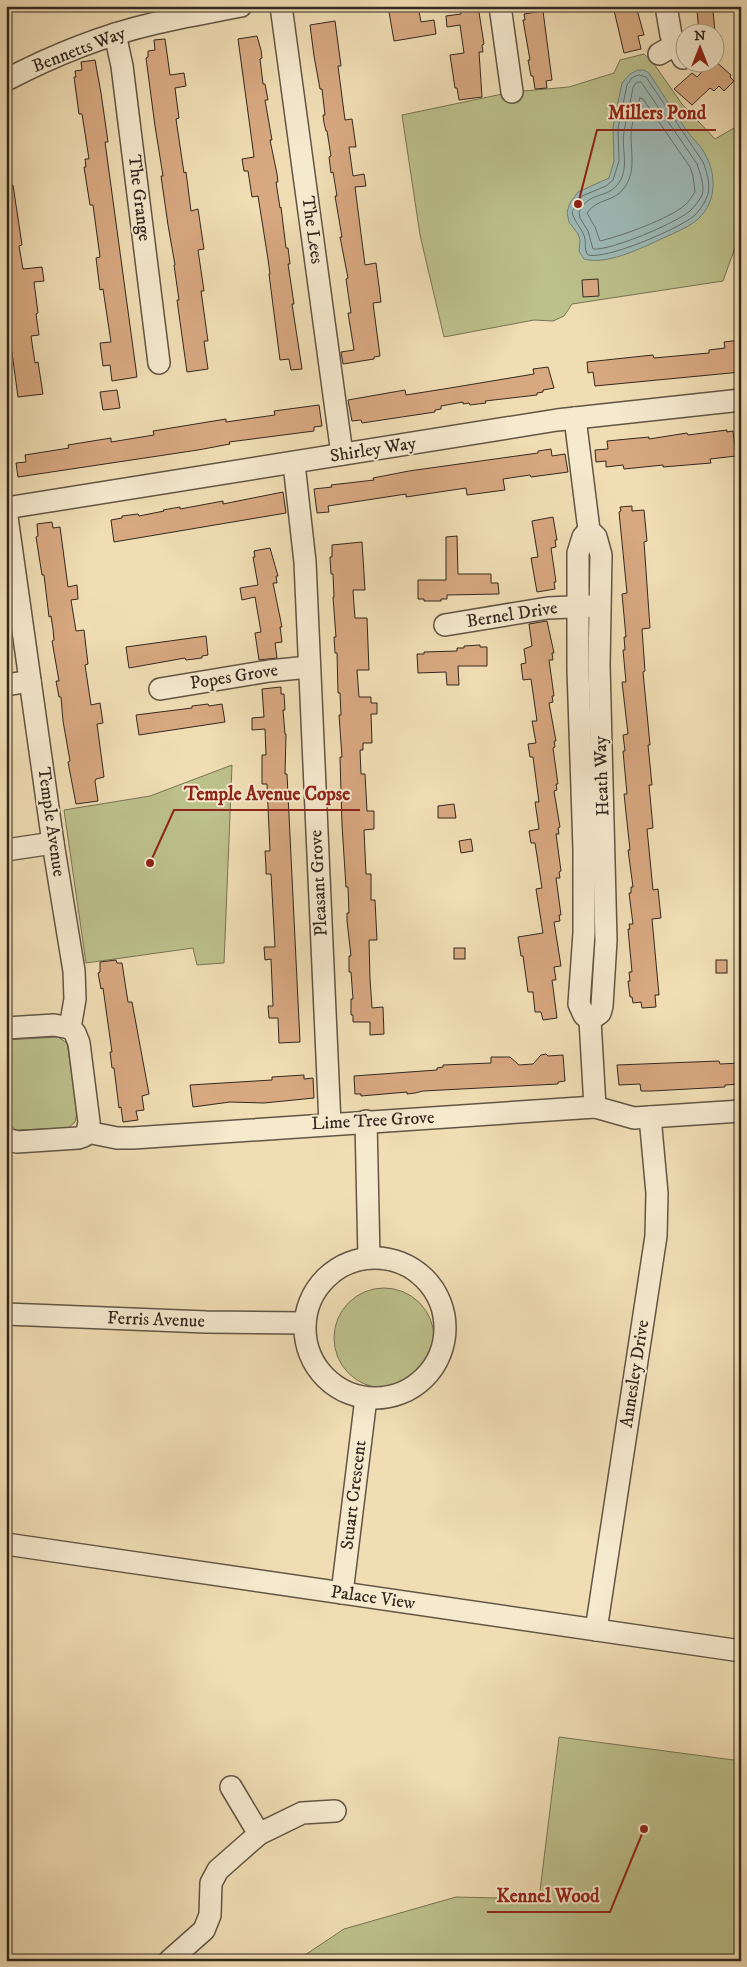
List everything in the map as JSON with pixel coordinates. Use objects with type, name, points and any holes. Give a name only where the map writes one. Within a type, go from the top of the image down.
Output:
[{"type":"street","name":"Bennetts Way","points":[[6,80],[72,49],[115,34],[203,10],[241,6]]},
{"type":"street","name":"The Lees","points":[[281,6],[342,454]]},
{"type":"street","points":[[500,6],[512,92]]},
{"type":"street","points":[[666,6],[672,53]]},
{"type":"street","name":"The Grange","points":[[115,34],[122,66],[159,363]]},
{"type":"street","name":"Shirley Way","points":[[6,509],[575,418],[741,400]]},
{"type":"street","name":"Heath Way","points":[[575,418],[589,530],[583,536],[578,553],[600,676],[606,911],[602,1006],[600,1013],[590,1020]]},
{"type":"street","name":"Pleasant Grove","points":[[294,464],[304,541],[330,1124]]},
{"type":"street","name":"Temple Avenue","points":[[6,509],[53,843],[76,986],[74,1015],[70,1028]]},
{"type":"street","name":"Heath Way","points":[[589,606],[578,669],[584,850],[584,954],[579,1004],[584,1015],[590,1020],[595,1107]]},
{"type":"street","name":"Bernel Drive","points":[[445,625],[548,608],[589,606]]},
{"type":"street","name":"Popes Grove","points":[[160,689],[269,671],[309,667]]},
{"type":"street","points":[[6,685],[30,681]]},
{"type":"street","points":[[6,850],[53,843]]},
{"type":"street","points":[[584,911],[606,911]]},
{"type":"street","points":[[6,1028],[54,1025],[70,1028],[75,1033],[89,1119],[87,1132]]},
{"type":"street","name":"Lime Tree Grove","points":[[6,1139],[17,1142],[78,1138],[84,1136],[87,1132],[117,1138],[133,1138],[595,1107],[630,1117],[741,1111]]},
{"type":"street","name":"Annesley Drive","points":[[596,1630],[656,1236],[657,1193],[650,1117]]},
{"type":"street","points":[[366,1122],[369,1258]]},
{"type":"street","points":[[369,1258],[396,1261],[410,1267],[422,1276],[440,1300],[446,1329],[444,1344],[439,1358],[421,1381],[409,1390],[395,1396],[366,1398],[346,1392],[328,1380],[315,1364],[307,1344],[305,1324],[312,1297],[329,1275],[341,1267],[369,1258]]},
{"type":"street","name":"Ferris Avenue","points":[[6,1314],[305,1324]]},
{"type":"street","name":"Stuart Crescent","points":[[342,1593],[366,1398]]},
{"type":"street","name":"Palace View","points":[[6,1544],[741,1652]]},
{"type":"street","points":[[231,1787],[259,1834]]},
{"type":"street","points":[[169,1961],[204,1930],[210,1915],[212,1883],[218,1870],[259,1834],[302,1813],[336,1811]]},
{"type":"green space","points":[[644,54],[654,64],[682,104],[715,139],[734,128],[741,145],[741,231],[723,281],[572,304],[564,316],[553,321],[534,320],[444,337],[420,235],[402,115],[512,92],[569,87],[614,73],[620,60]]},
{"type":"green space","points":[[232,765],[224,963],[197,965],[193,948],[86,963],[64,810],[150,796]]},
{"type":"green space","points":[[58,1037],[67,1043],[77,1113],[75,1122],[68,1128],[16,1130],[9,1124],[8,1120],[6,1040]]},
{"type":"green space","points":[[384,1288],[403,1292],[420,1302],[430,1319],[434,1338],[430,1357],[420,1374],[403,1384],[384,1388],[365,1384],[348,1374],[338,1357],[334,1338],[338,1319],[348,1302],[365,1292]]},
{"type":"green space","points":[[559,1737],[741,1761],[741,1961],[291,1961],[305,1955],[344,1929],[456,1897],[539,1899]]},
{"type":"water","points":[[638,70],[644,70],[649,73],[687,131],[702,149],[711,167],[713,176],[712,195],[705,212],[694,223],[684,229],[621,256],[602,260],[584,259],[579,251],[580,240],[578,234],[569,222],[567,212],[570,203],[578,192],[609,178],[614,161],[613,127],[622,83],[630,74]]},
{"type":"building","points":[[388,6],[418,6],[421,22],[434,20],[436,34],[394,41]]},
{"type":"building","points":[[460,6],[478,6],[484,44],[482,45],[483,52],[479,52],[482,97],[459,100],[457,88],[455,88],[450,55],[464,53],[460,25],[447,27],[446,16],[461,14]]},
{"type":"building","points":[[613,6],[636,6],[644,35],[638,36],[641,49],[624,53]]},
{"type":"building","points":[[713,10],[714,22],[698,22],[697,11]]},
{"type":"building","points":[[543,11],[552,80],[546,81],[547,88],[535,89],[528,60],[530,60],[523,20],[525,20],[524,14]]},
{"type":"building","points":[[335,21],[341,66],[338,66],[345,120],[352,119],[356,147],[349,147],[353,176],[364,174],[366,186],[355,187],[365,265],[376,263],[381,302],[373,303],[380,356],[374,357],[374,359],[343,364],[341,352],[354,350],[348,313],[351,313],[346,279],[348,278],[340,237],[342,237],[335,196],[337,196],[333,172],[331,173],[329,157],[331,156],[324,123],[322,89],[320,89],[310,25]]},
{"type":"building","points":[[257,36],[262,58],[260,59],[263,84],[265,84],[268,100],[265,100],[277,174],[278,182],[276,182],[286,248],[288,248],[290,264],[288,264],[294,304],[292,304],[302,369],[291,370],[289,359],[280,360],[268,259],[258,196],[252,197],[248,171],[244,171],[242,159],[254,157],[238,39]]},
{"type":"building","points":[[165,39],[170,75],[184,73],[186,86],[175,88],[179,118],[176,119],[191,211],[198,209],[204,249],[198,250],[204,291],[201,291],[208,341],[204,341],[208,369],[187,372],[177,300],[179,300],[175,265],[161,176],[163,176],[146,58],[148,57],[148,51],[155,50],[154,40]]},
{"type":"building","points":[[95,60],[108,142],[105,142],[137,377],[112,381],[110,365],[103,366],[100,343],[111,342],[103,289],[100,290],[96,258],[100,257],[93,205],[90,205],[84,167],[86,167],[85,159],[89,159],[82,114],[79,114],[74,77],[76,77],[75,71],[82,70],[81,62]]},
{"type":"building","points":[[724,69],[734,81],[724,91],[719,86],[714,91],[710,88],[692,105],[674,89],[692,73],[697,77],[702,72],[724,72]]},
{"type":"building","points":[[6,185],[13,185],[22,245],[19,246],[23,269],[42,267],[44,281],[34,282],[39,335],[31,336],[35,363],[38,362],[43,394],[18,397],[9,331],[11,330],[8,306],[6,306]]},
{"type":"building","points":[[598,279],[599,296],[583,297],[582,280]]},
{"type":"building","points":[[740,340],[741,372],[595,386],[593,372],[588,373],[587,362],[653,355],[654,358],[709,353],[709,350],[725,348],[724,342]]},
{"type":"building","points":[[548,367],[554,388],[543,390],[543,392],[537,393],[537,395],[485,401],[486,403],[470,405],[469,403],[463,404],[463,402],[441,406],[441,409],[435,410],[435,412],[362,423],[361,420],[352,421],[348,400],[405,390],[406,395],[450,388],[534,374],[533,369]]},
{"type":"building","points":[[117,390],[120,408],[103,410],[100,392]]},
{"type":"building","points":[[319,405],[322,426],[314,427],[314,431],[229,442],[230,444],[198,450],[18,477],[16,463],[26,462],[25,455],[69,448],[68,445],[111,438],[111,442],[154,435],[153,431],[226,419],[226,422],[275,415],[274,411]]},
{"type":"building","points":[[727,430],[727,432],[733,431],[736,456],[710,459],[711,463],[624,469],[623,465],[606,467],[606,461],[596,462],[595,450],[608,449],[607,441],[649,437],[649,439],[687,433],[688,435]]},
{"type":"building","points":[[551,449],[552,456],[565,454],[568,472],[503,479],[505,490],[467,495],[466,488],[406,497],[406,494],[328,506],[329,512],[317,513],[314,489],[374,480],[373,478],[409,471],[538,453],[538,451]]},
{"type":"building","points":[[283,492],[286,513],[114,542],[111,520],[122,518],[122,516],[138,514],[139,516],[163,510],[180,507],[180,509],[223,501],[223,504]]},
{"type":"building","points":[[632,506],[632,511],[644,510],[647,541],[644,542],[650,628],[642,629],[645,671],[643,672],[652,785],[649,785],[653,828],[647,829],[653,890],[658,889],[661,918],[652,919],[659,995],[655,995],[656,1007],[642,1008],[641,1002],[633,1003],[632,997],[630,997],[628,981],[630,981],[629,972],[632,972],[628,929],[630,929],[629,924],[633,924],[629,893],[631,893],[631,887],[633,887],[628,850],[630,850],[624,794],[627,794],[623,751],[625,751],[623,735],[628,734],[622,682],[626,682],[623,650],[625,650],[624,637],[626,637],[622,594],[627,593],[619,512],[621,511],[620,507]]},
{"type":"building","points":[[553,517],[557,540],[555,540],[556,547],[551,548],[556,582],[554,582],[555,589],[537,592],[531,558],[538,557],[532,521]]},
{"type":"building","points":[[52,522],[53,528],[60,527],[68,587],[77,585],[78,599],[71,600],[76,631],[84,630],[88,664],[85,665],[91,705],[100,703],[103,723],[97,724],[104,777],[95,781],[98,801],[76,804],[68,762],[70,761],[61,697],[59,697],[56,681],[59,681],[52,641],[54,640],[53,629],[51,616],[49,617],[44,575],[42,575],[36,537],[38,536],[37,524]]},
{"type":"building","points":[[457,536],[458,574],[491,574],[491,583],[498,583],[499,594],[447,595],[447,599],[441,599],[441,601],[418,599],[418,580],[446,580],[446,537]]},
{"type":"building","points":[[362,542],[365,590],[353,590],[355,618],[367,618],[369,670],[357,670],[359,697],[371,697],[371,703],[377,703],[377,714],[371,714],[372,743],[363,743],[363,750],[360,750],[361,774],[365,774],[367,811],[374,811],[374,829],[364,830],[366,874],[371,874],[371,900],[375,900],[377,940],[369,940],[370,979],[372,1008],[383,1007],[384,1034],[370,1035],[370,1022],[353,1022],[353,1015],[351,1015],[351,999],[353,999],[351,972],[349,972],[349,956],[351,956],[347,921],[347,913],[349,913],[348,887],[346,887],[342,825],[340,693],[338,693],[337,653],[335,653],[333,574],[331,574],[330,557],[332,557],[332,545]]},
{"type":"building","points":[[270,548],[278,576],[276,576],[277,583],[273,583],[282,627],[280,627],[282,642],[275,643],[277,658],[259,660],[255,633],[261,632],[255,597],[242,600],[240,588],[258,585],[253,557],[255,557],[254,551]]},
{"type":"building","points":[[547,621],[554,653],[552,653],[553,660],[549,660],[554,696],[552,696],[553,702],[549,703],[556,741],[554,741],[555,747],[553,748],[558,784],[556,784],[557,790],[554,791],[560,827],[558,828],[559,834],[556,834],[561,871],[559,872],[560,878],[556,878],[561,915],[559,915],[560,921],[554,922],[561,966],[554,967],[556,980],[552,980],[557,1018],[543,1020],[541,1012],[535,1012],[533,992],[528,992],[523,956],[521,956],[518,937],[543,933],[536,889],[542,888],[535,843],[531,843],[529,831],[539,829],[535,802],[539,802],[533,757],[530,757],[528,744],[536,743],[532,721],[537,721],[531,679],[523,680],[521,664],[526,663],[524,649],[532,646],[529,624]]},
{"type":"building","points":[[206,636],[208,655],[202,656],[202,658],[186,660],[185,658],[129,668],[126,647]]},
{"type":"building","points":[[480,645],[480,647],[487,647],[487,666],[458,666],[459,685],[447,685],[446,672],[418,673],[417,654],[457,651],[457,648],[464,648],[464,646]]},
{"type":"building","points":[[281,687],[281,694],[284,694],[285,710],[283,710],[286,734],[285,774],[287,774],[300,1042],[279,1043],[278,1018],[269,1018],[268,1006],[273,1006],[271,959],[265,960],[264,947],[275,947],[271,874],[266,874],[265,851],[270,851],[267,784],[262,784],[262,755],[266,755],[265,729],[252,730],[252,718],[264,717],[262,689]]},
{"type":"building","points":[[208,704],[209,706],[222,704],[225,722],[139,735],[136,715],[192,708],[192,706]]},
{"type":"building","points":[[454,804],[456,818],[438,818],[438,806]]},
{"type":"building","points":[[471,839],[473,851],[461,853],[459,841]]},
{"type":"building","points":[[454,948],[465,948],[465,959],[454,959]]},
{"type":"building","points":[[116,960],[117,963],[122,963],[128,1002],[132,1002],[149,1094],[142,1096],[144,1110],[136,1111],[138,1120],[123,1122],[121,1107],[119,1108],[114,1068],[112,1068],[110,1052],[112,1052],[103,988],[101,989],[98,973],[100,972],[100,962]]},
{"type":"building","points":[[716,960],[727,960],[727,973],[716,973]]},
{"type":"building","points":[[546,1054],[548,1056],[563,1055],[565,1081],[558,1082],[558,1084],[423,1091],[407,1094],[407,1092],[361,1096],[361,1094],[355,1094],[354,1076],[437,1070],[437,1068],[443,1067],[443,1065],[491,1063],[491,1057],[510,1057],[519,1065],[533,1064],[541,1055]]},
{"type":"building","points":[[719,1061],[720,1064],[741,1063],[741,1084],[725,1085],[725,1087],[652,1091],[641,1091],[640,1084],[619,1085],[617,1065]]},
{"type":"building","points":[[304,1075],[304,1079],[313,1078],[314,1098],[264,1103],[230,1102],[193,1107],[190,1085],[272,1080],[272,1077]]},
{"type":"place","name":"Millers Pond","points":[[578,204]]},
{"type":"place","name":"Temple Avenue Copse","points":[[150,863]]},
{"type":"place","name":"Kennel Wood","points":[[644,1829]]}]
